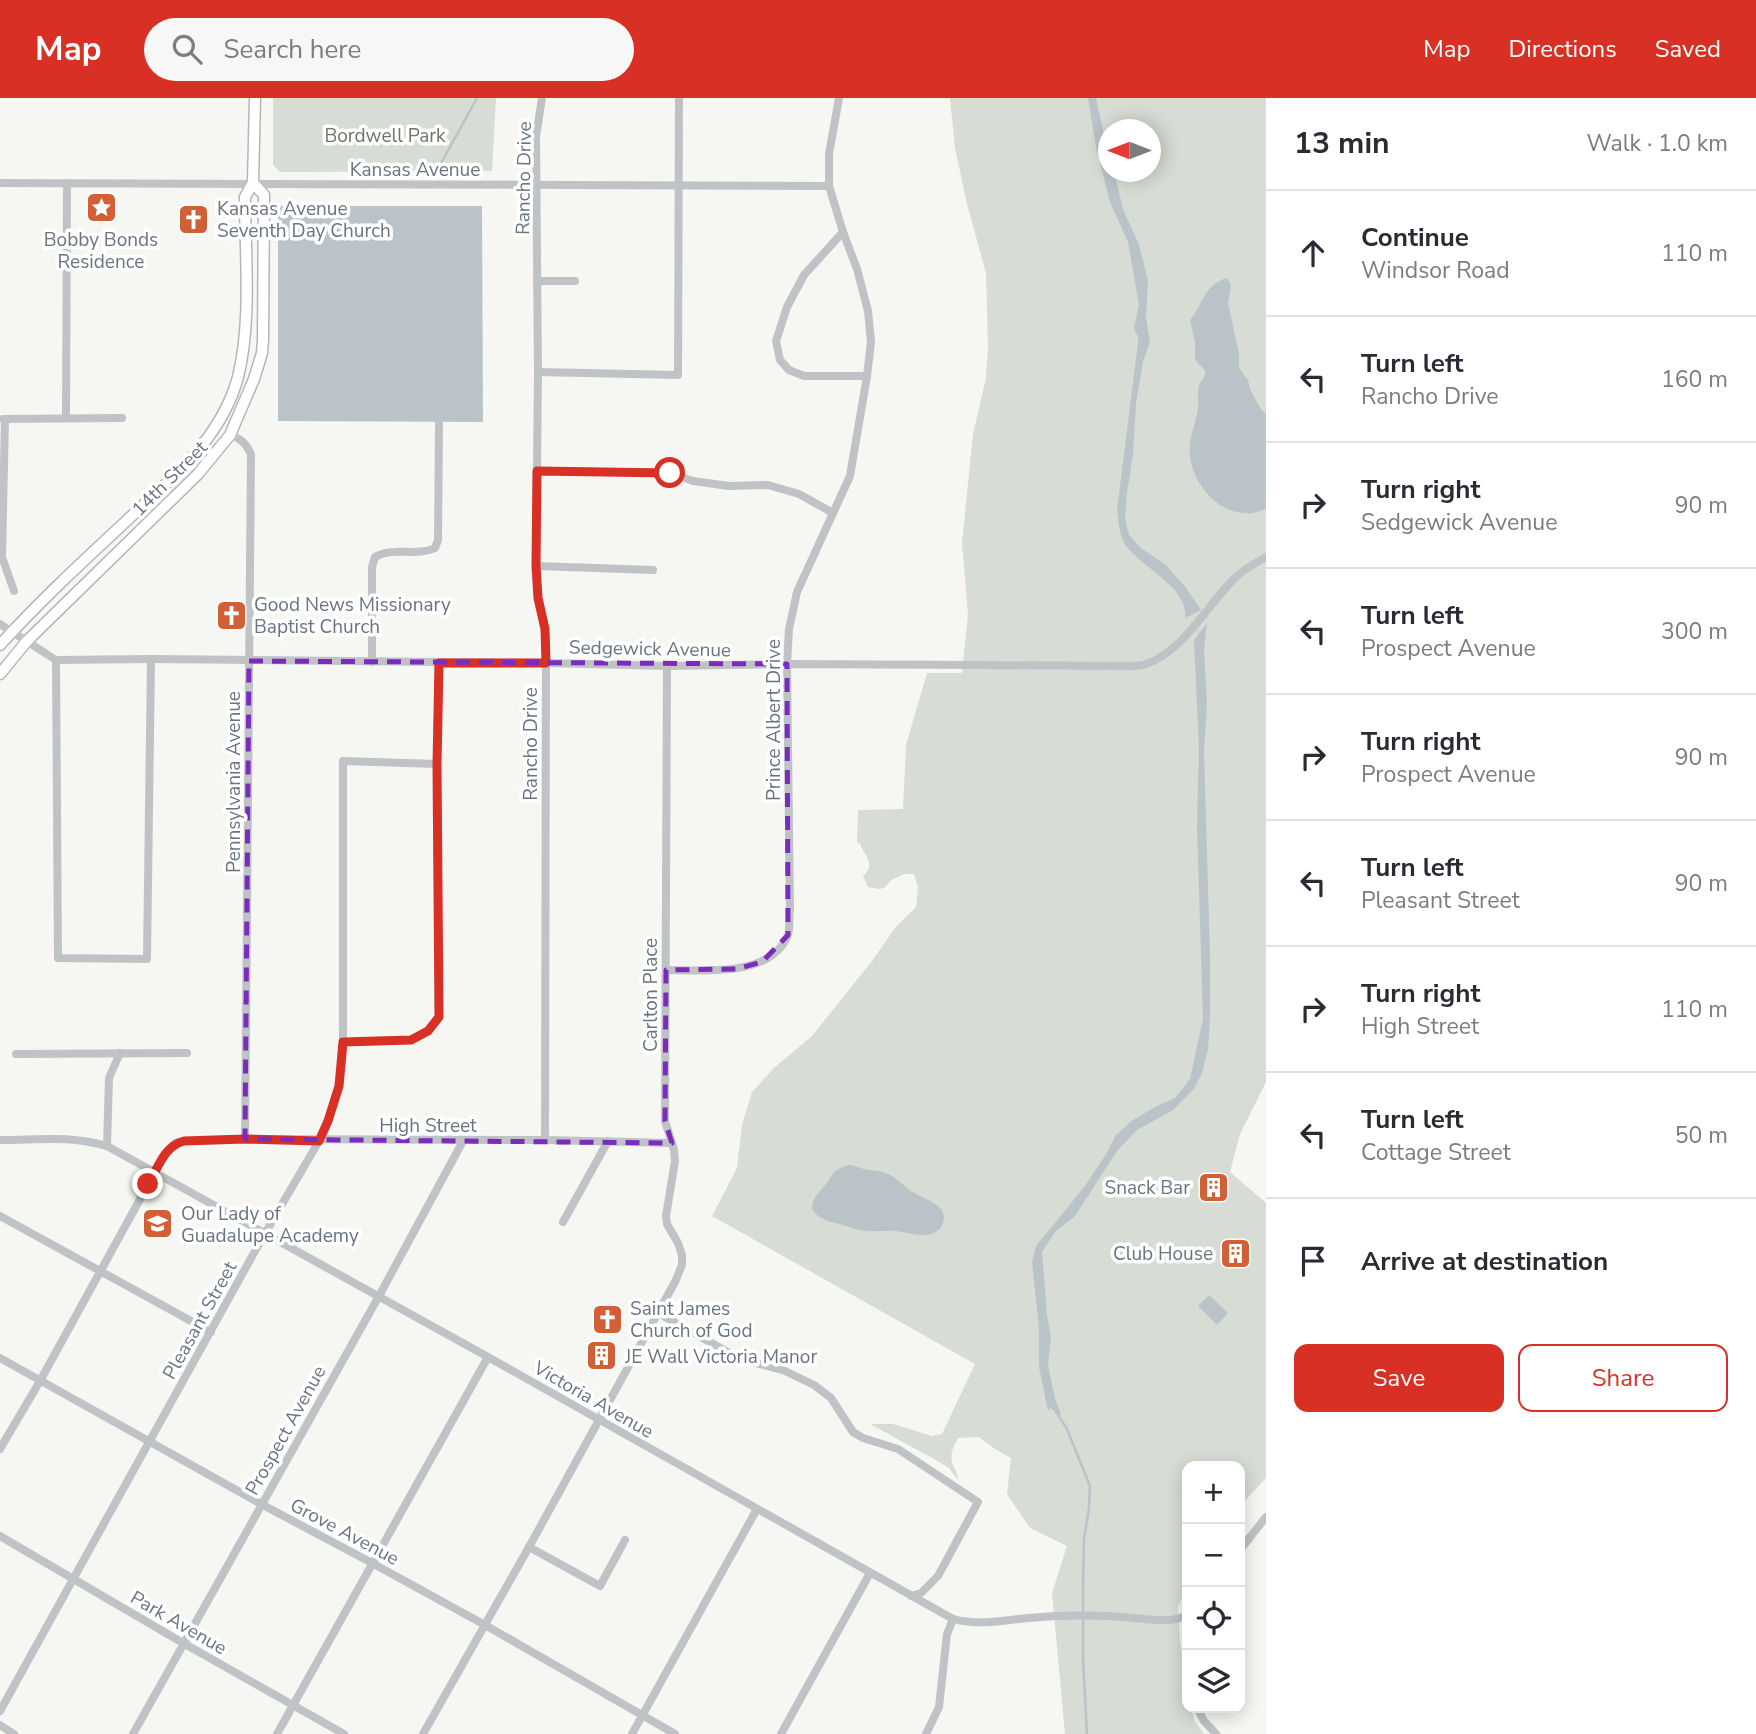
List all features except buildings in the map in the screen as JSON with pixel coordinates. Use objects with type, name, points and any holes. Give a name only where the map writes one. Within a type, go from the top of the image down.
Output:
[{"type":"main road","points":[[253,183],[255,98]]},
{"type":"main road","name":"14th Street","points":[[0,645],[186,464],[210,437],[228,406],[237,379],[246,320],[245,197],[253,183],[264,195],[262,353],[230,435],[198,474],[27,641],[0,674]]},
{"type":"street","name":"Rancho Drive","points":[[542,98],[537,136],[536,185],[536,566],[538,598],[545,629],[546,663],[545,1140]]},
{"type":"street","points":[[538,372],[678,374],[679,98]]},
{"type":"street","name":"Prince Albert Drive","points":[[666,970],[736,969],[762,962],[778,950],[788,935],[789,629],[797,592],[850,477],[871,342],[868,311],[857,269],[829,186],[829,154],[839,98]]},
{"type":"street","name":"Kansas Avenue","points":[[0,183],[829,186]]},
{"type":"street","points":[[66,418],[67,183]]},
{"type":"street","points":[[843,232],[804,275],[787,307],[776,341],[780,360],[789,370],[804,376],[867,376]]},
{"type":"street","points":[[537,281],[575,281]]},
{"type":"street","points":[[14,591],[2,556],[3,419],[122,418]]},
{"type":"street","points":[[372,662],[375,557],[383,552],[427,552],[435,548],[438,540],[439,424]]},
{"type":"street","name":"Pennsylvania Avenue","points":[[230,435],[246,445],[251,454],[245,1139]]},
{"type":"street","points":[[537,471],[670,473],[693,481],[729,486],[768,485],[799,494],[833,513]]},
{"type":"street","name":"Sedgewick Avenue","points":[[56,660],[667,666],[1146,665],[1161,658],[1196,625],[1237,576],[1266,557]]},
{"type":"street","points":[[536,566],[653,570]]},
{"type":"street","points":[[0,624],[56,660],[58,958],[147,959],[151,659]]},
{"type":"street","points":[[343,1042],[411,1040],[428,1031],[439,1017],[439,663]]},
{"type":"street","name":"Carlton Place","points":[[423,1734],[675,1282],[682,1260],[666,1216],[675,1161],[664,1121],[667,666]]},
{"type":"street","name":"Pleasant Street","points":[[0,1711],[328,1121],[339,1086],[343,1042],[344,761],[437,764]]},
{"type":"street","points":[[16,1054],[187,1053]]},
{"type":"street","points":[[107,1146],[109,1078],[120,1054]]},
{"type":"street","name":"Victoria Avenue","points":[[0,1140],[55,1138],[107,1146],[953,1619],[979,1623],[1065,1616],[1172,1620],[1182,1617]]},
{"type":"street","name":"High Street","points":[[155,1172],[166,1152],[175,1143],[184,1141],[545,1140],[671,1143]]},
{"type":"street","name":"Prospect Avenue","points":[[133,1734],[463,1141]]},
{"type":"street","points":[[563,1222],[608,1141]]},
{"type":"street","points":[[0,1450],[155,1172]]},
{"type":"street","points":[[0,1216],[211,1332]]},
{"type":"street","points":[[658,1313],[740,1359],[783,1370],[814,1385],[831,1398],[853,1432],[898,1449],[978,1502],[937,1576],[919,1595],[911,1596]]},
{"type":"street","points":[[277,1734],[488,1357]]},
{"type":"street","name":"Grove Avenue","points":[[0,1358],[485,1625],[675,1734]]},
{"type":"street","points":[[632,1734],[757,1509]]},
{"type":"street","points":[[1245,1544],[1266,1517]]},
{"type":"street","name":"Park Avenue","points":[[0,1536],[344,1734]]},
{"type":"street","points":[[529,1547],[600,1586],[625,1540]]},
{"type":"street","points":[[781,1734],[870,1573]]},
{"type":"street","points":[[926,1734],[939,1707],[947,1634],[953,1619]]},
{"type":"street","points":[[1200,1713],[1216,1734]]},
{"type":"street","points":[[0,1725],[14,1734]]},
{"type":"highlighted area","points":[[249,661],[787,664],[788,935],[762,962],[736,969],[666,970],[665,1121],[672,1143],[245,1139]]},
{"type":"green space","name":"Bordwell Park","points":[[273,98],[496,98],[492,171],[280,172],[273,165]]},
{"type":"green space","points":[[950,98],[1266,98],[1266,1082],[1240,1134],[1230,1172],[1266,1203],[1266,1478],[1245,1501],[1245,1461],[1182,1461],[1182,1599],[1178,1606],[1182,1654],[1182,1713],[1193,1713],[1194,1720],[1204,1734],[1065,1734],[1052,1593],[1067,1546],[1030,1528],[1007,1494],[1011,1458],[979,1437],[958,1438],[955,1443],[952,1459],[958,1480],[949,1468],[870,1424],[893,1424],[932,1436],[942,1434],[975,1364],[712,1216],[737,1168],[742,1125],[752,1092],[774,1068],[812,1036],[895,928],[916,907],[918,888],[914,874],[904,874],[880,889],[868,887],[863,876],[869,868],[869,861],[857,843],[858,810],[903,809],[906,745],[927,673],[962,673],[968,614],[962,543],[973,434],[986,378],[988,347],[986,273],[955,148]]},
{"type":"shaded area","points":[[1088,98],[1096,98],[1101,119],[1098,119],[1098,155]]},
{"type":"shaded area","points":[[1105,182],[1116,182],[1123,209],[1139,245],[1148,280],[1146,318],[1150,341],[1143,362],[1136,403],[1125,518],[1129,535],[1141,548],[1166,565],[1201,610],[1185,618],[1180,597],[1164,579],[1134,555],[1122,539],[1120,530],[1117,510],[1138,343],[1134,328],[1139,305],[1128,242],[1110,202]]},
{"type":"shaded area","points":[[278,206],[482,206],[483,422],[278,421]]},
{"type":"shaded area","points":[[1227,278],[1231,285],[1228,303],[1239,354],[1239,368],[1248,380],[1260,408],[1266,414],[1266,509],[1254,513],[1231,510],[1213,500],[1201,486],[1193,470],[1190,453],[1198,389],[1205,373],[1195,359],[1195,342],[1190,320],[1213,285]]},
{"type":"shaded area","points":[[1207,623],[1204,650],[1207,702],[1204,751],[1210,956],[1208,1049],[1202,1073],[1194,1089],[1173,1110],[1137,1130],[1117,1151],[1075,1216],[1055,1232],[1042,1252],[1051,1337],[1048,1366],[1061,1415],[1050,1408],[1048,1411],[1039,1367],[1039,1328],[1032,1262],[1036,1246],[1085,1186],[1116,1135],[1133,1120],[1175,1098],[1190,1079],[1203,1019],[1197,825],[1199,750],[1194,640]]},
{"type":"shaded area","points":[[849,1165],[889,1174],[911,1191],[935,1204],[943,1214],[941,1227],[931,1234],[916,1235],[893,1231],[866,1231],[821,1218],[813,1210],[815,1197],[835,1172]]},
{"type":"shaded area","points":[[1209,1295],[1228,1313],[1217,1325],[1198,1306]]},
{"type":"waterway","points":[[439,167],[477,98]]},
{"type":"waterway","points":[[1055,1410],[1067,1429],[1090,1486],[1084,1539],[1083,1588],[1087,1734]]},
{"type":"place","name":"Bobby Bonds Residence","points":[[101,208]]},
{"type":"place","name":"Kansas Avenue Seventh Day Church","points":[[194,219]]},
{"type":"place","name":"Good News Missionary Baptist Church","points":[[231,615]]},
{"type":"place","name":"Snack Bar","points":[[1213,1187]]},
{"type":"place","name":"Our Lady of Guadalupe Academy","points":[[158,1224]]},
{"type":"place","name":"Club House","points":[[1236,1253]]},
{"type":"place","name":"Saint James Church of God","points":[[607,1319]]},
{"type":"place","name":"JE Wall Victoria Manor","points":[[602,1356]]},
{"type":"route","points":[[148,1184],[166,1152],[175,1143],[245,1139],[319,1141],[339,1086],[343,1042],[411,1040],[428,1031],[439,1017],[439,663],[546,663],[545,629],[538,598],[536,566],[537,471],[670,473]]}]
